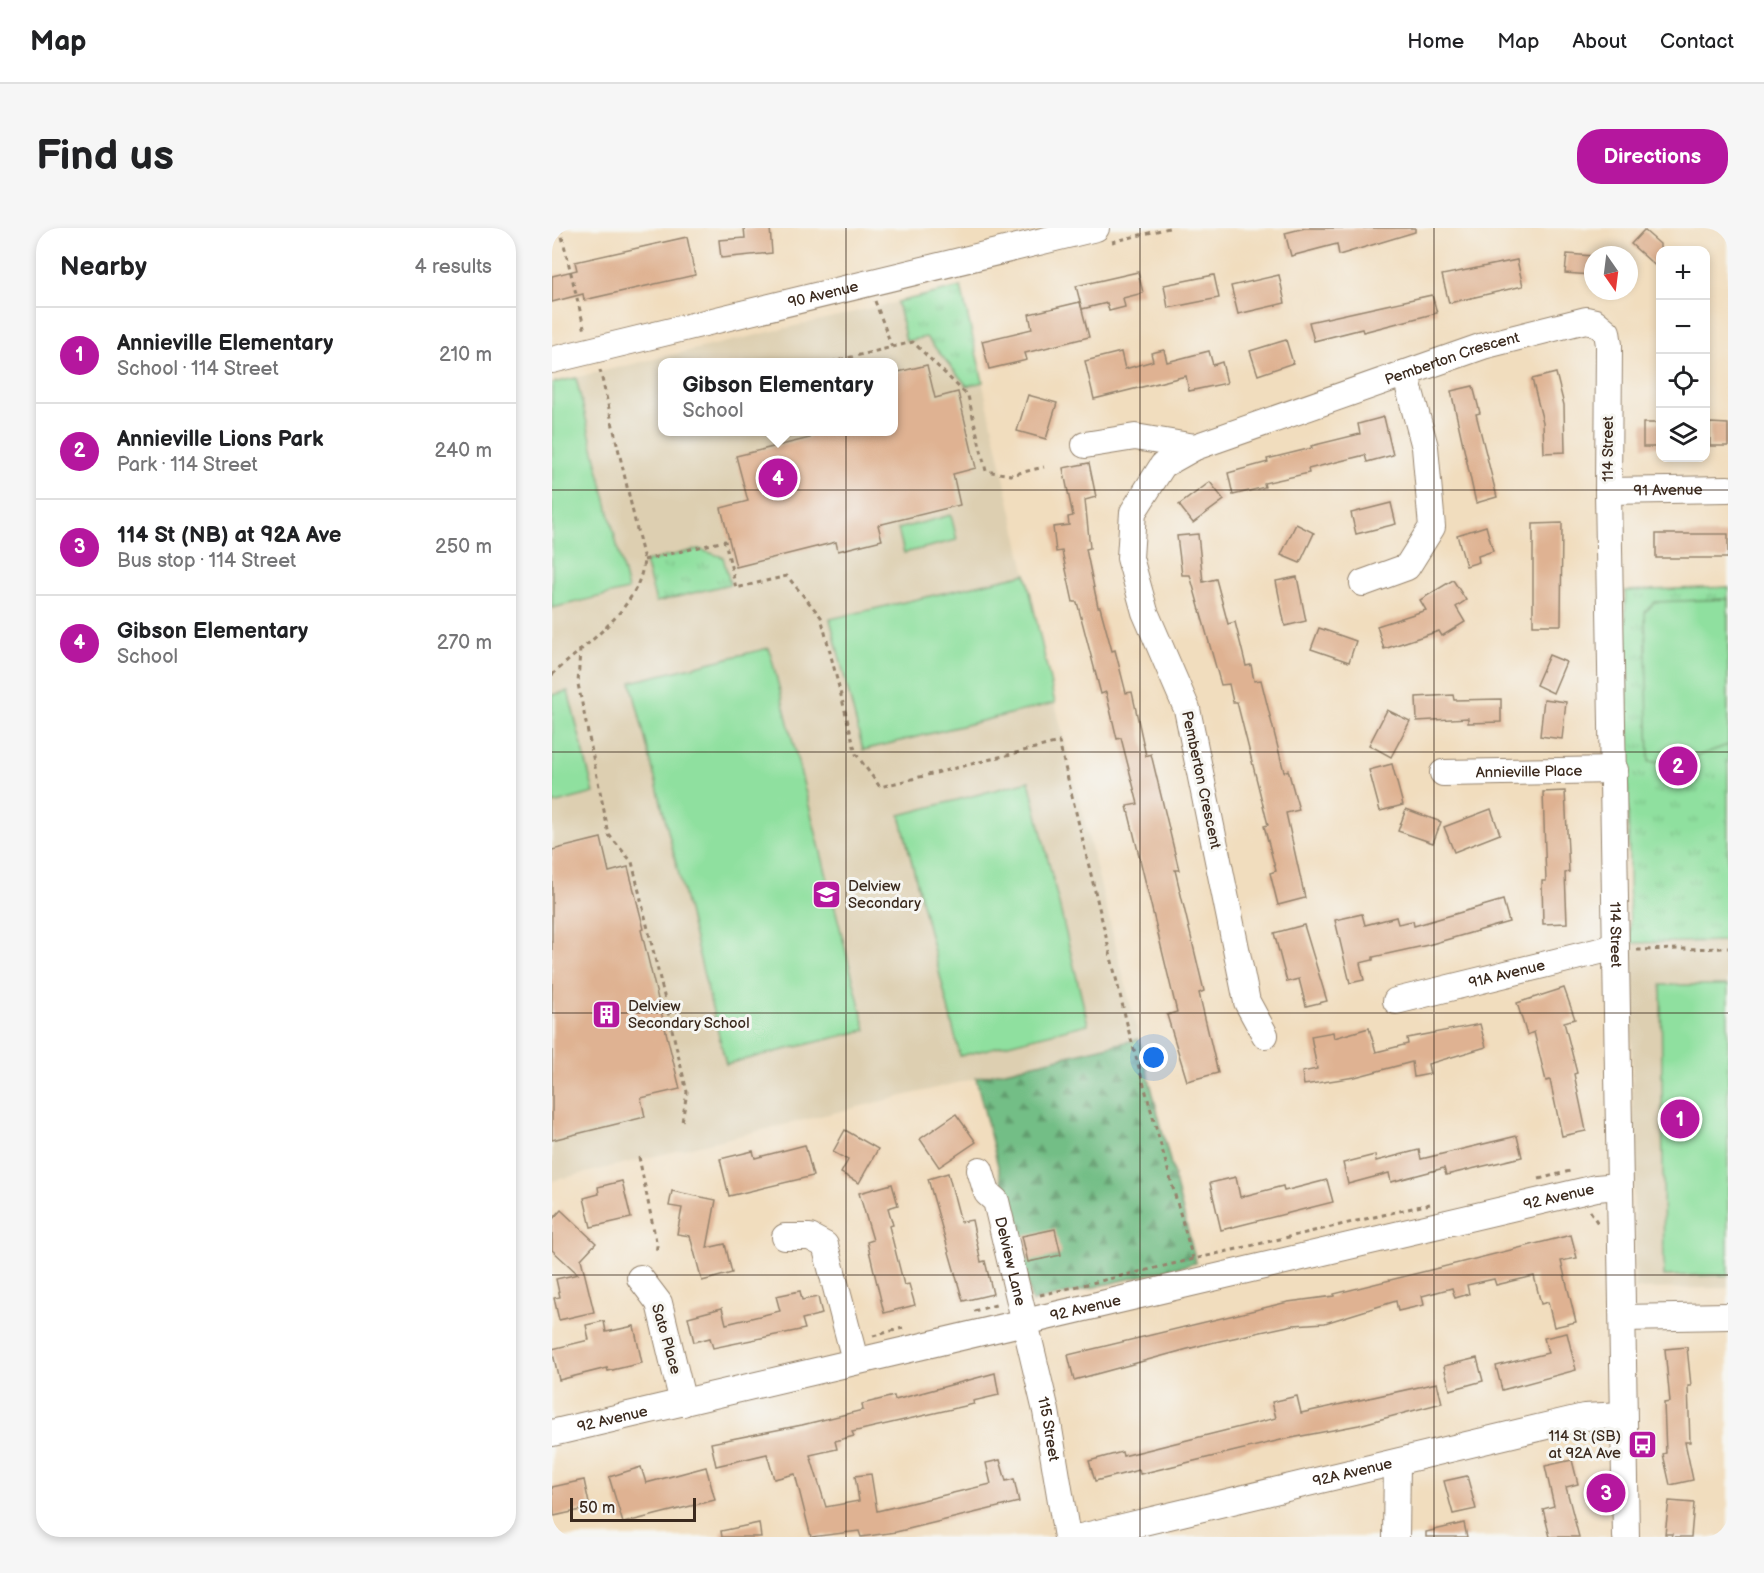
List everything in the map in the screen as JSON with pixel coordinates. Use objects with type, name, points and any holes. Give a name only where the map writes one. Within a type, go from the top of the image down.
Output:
[{"type":"street","name":"90 Avenue","points":[[552,360],[1096,228]]},
{"type":"street","name":"Pemberton Crescent","points":[[1265,1035],[1247,1002],[1187,709],[1145,612],[1130,558],[1132,512],[1163,465],[1195,447],[1483,346],[1586,320],[1595,322],[1607,332]]},
{"type":"street","name":"114 Street","points":[[1607,332],[1608,491],[1615,770],[1623,949],[1619,1186],[1626,1537]]},
{"type":"street","points":[[1363,583],[1407,567],[1432,527],[1425,447],[1405,373]]},
{"type":"street","name":"Pemberton Crescent","points":[[1084,445],[1135,437],[1195,447]]},
{"type":"street","name":"91 Avenue","points":[[1608,491],[1728,489]]},
{"type":"street","name":"Annieville Place","points":[[1443,773],[1615,770]]},
{"type":"street","name":"91A Avenue","points":[[1396,1001],[1623,949]]},
{"type":"street","name":"Delview Lane","points":[[980,1170],[987,1193],[996,1201],[1026,1321]]},
{"type":"street","name":"92 Avenue","points":[[552,1433],[855,1360],[1596,1188],[1619,1186]]},
{"type":"street","points":[[785,1237],[810,1237],[825,1245],[855,1360]]},
{"type":"street","name":"Sato Place","points":[[640,1278],[659,1303],[683,1403]]},
{"type":"street","points":[[1623,1318],[1728,1316]]},
{"type":"street","name":"115 Street","points":[[1026,1321],[1046,1411],[1067,1537]]},
{"type":"street","name":"92A Avenue","points":[[1081,1537],[1584,1417],[1623,1415]]},
{"type":"street","points":[[1396,1537],[1397,1463]]},
{"type":"path","points":[[560,228],[585,333]]},
{"type":"path","points":[[874,300],[892,348]]},
{"type":"path","points":[[851,358],[913,342],[968,396],[986,471],[1011,475],[1044,467]]},
{"type":"path","points":[[552,675],[626,605],[644,569],[645,560],[598,366]]},
{"type":"path","points":[[645,560],[725,541],[736,588],[787,576],[821,617],[856,754],[880,787],[1059,742],[1129,1032],[1193,1259],[1039,1295]]},
{"type":"path","points":[[580,649],[578,684],[609,835],[632,862],[687,1092],[682,1122]]},
{"type":"path","points":[[1623,949],[1728,948]]},
{"type":"path","points":[[639,1157],[657,1246],[656,1253]]},
{"type":"shaded area","name":"Delview Secondary","points":[[961,287],[1055,703],[1139,1039],[552,1181],[552,383],[658,358],[658,436],[898,436],[898,358],[659,358]]},
{"type":"shaded area","points":[[1728,941],[1728,1288],[1635,1289],[1630,943]]},
{"type":"green space","points":[[961,287],[983,382],[967,386],[926,337],[906,341],[897,302]]},
{"type":"green space","points":[[576,378],[628,590],[552,608],[552,383]]},
{"type":"green space","points":[[951,515],[957,540],[904,553],[898,529]]},
{"type":"green space","points":[[698,549],[723,557],[730,584],[656,602],[645,562]]},
{"type":"green space","points":[[1026,574],[1055,703],[863,750],[830,619]]},
{"type":"green space","points":[[1728,587],[1728,941],[1630,943],[1625,591]]},
{"type":"green space","points":[[1728,599],[1728,745],[1684,761],[1649,762],[1645,612],[1655,602]]},
{"type":"green space","points":[[769,648],[866,1030],[726,1064],[631,682]]},
{"type":"green space","points":[[568,691],[594,793],[553,804],[552,695]]},
{"type":"green space","points":[[1029,781],[1088,1024],[960,1056],[900,815]]},
{"type":"green space","points":[[1661,985],[1728,985],[1728,1275],[1664,1276]]},
{"type":"green space","points":[[1139,1039],[1196,1263],[1032,1302],[976,1078]]},
{"type":"building","points":[[744,228],[770,228],[772,253],[721,258],[719,240],[745,238]]},
{"type":"building","points":[[1305,228],[1415,228],[1415,232],[1339,255],[1337,244],[1291,256],[1285,233]]},
{"type":"building","points":[[1644,230],[1660,244],[1656,246],[1656,266],[1638,250],[1638,246],[1631,244]]},
{"type":"building","points":[[687,237],[695,275],[584,300],[583,294],[552,302],[552,276],[577,270],[575,262]]},
{"type":"building","points":[[1567,254],[1584,255],[1584,274],[1565,273]]},
{"type":"building","points":[[1517,260],[1523,286],[1449,303],[1442,275]]},
{"type":"building","points":[[1138,272],[1143,293],[1123,298],[1125,307],[1109,311],[1107,303],[1082,309],[1076,286]]},
{"type":"building","points":[[1214,275],[1219,298],[1168,308],[1164,285]]},
{"type":"building","points":[[1279,275],[1285,303],[1238,314],[1231,286]]},
{"type":"building","points":[[1432,295],[1437,313],[1363,332],[1362,329],[1314,341],[1309,322]]},
{"type":"building","points":[[1080,302],[1089,337],[1025,353],[1027,360],[989,369],[982,341],[1032,329],[1029,314]]},
{"type":"building","points":[[1286,340],[1293,363],[1258,375],[1250,351]]},
{"type":"building","points":[[1164,350],[1167,362],[1209,351],[1213,365],[1222,362],[1227,383],[1189,391],[1186,376],[1094,399],[1085,361],[1121,352],[1125,369],[1153,361],[1151,353]]},
{"type":"building","points":[[927,365],[935,398],[958,392],[976,468],[953,474],[960,505],[878,525],[882,540],[838,551],[836,542],[736,567],[721,508],[748,501],[736,456],[810,438],[810,436],[898,436],[898,372]]},
{"type":"building","points":[[1556,373],[1564,405],[1565,452],[1544,453],[1543,422],[1532,379]]},
{"type":"building","points":[[1473,386],[1480,413],[1476,414],[1497,497],[1476,503],[1451,391]]},
{"type":"building","points":[[1028,395],[1057,403],[1046,439],[1017,431]]},
{"type":"building","points":[[1384,417],[1393,455],[1367,462],[1365,455],[1308,469],[1309,473],[1264,483],[1265,487],[1233,495],[1228,473],[1268,462],[1267,459],[1312,448],[1311,446],[1360,434],[1358,424]]},
{"type":"building","points":[[1643,423],[1656,423],[1656,447],[1643,447]]},
{"type":"building","points":[[1710,423],[1728,424],[1728,446],[1710,446]]},
{"type":"building","points":[[1089,463],[1096,497],[1085,500],[1090,548],[1086,549],[1098,607],[1100,607],[1112,651],[1115,650],[1126,693],[1132,692],[1146,756],[1151,754],[1179,870],[1175,870],[1204,991],[1199,993],[1218,1073],[1187,1081],[1167,1015],[1177,1012],[1127,806],[1138,804],[1121,738],[1117,739],[1106,692],[1101,694],[1077,602],[1073,602],[1062,551],[1056,552],[1053,527],[1069,525],[1068,517],[1073,516],[1063,468]]},
{"type":"building","points":[[1210,482],[1224,500],[1193,523],[1179,505]]},
{"type":"building","points":[[1391,503],[1396,524],[1356,534],[1351,513]]},
{"type":"building","points":[[1562,523],[1561,625],[1533,625],[1533,524]]},
{"type":"building","points":[[1296,524],[1314,533],[1300,563],[1281,555]]},
{"type":"building","points":[[1486,526],[1493,551],[1478,556],[1479,562],[1466,566],[1457,535]]},
{"type":"building","points":[[1198,534],[1203,582],[1216,579],[1228,624],[1235,622],[1246,666],[1251,665],[1254,681],[1261,680],[1284,772],[1288,770],[1299,810],[1286,813],[1305,898],[1278,905],[1270,873],[1276,871],[1264,826],[1268,825],[1237,702],[1233,702],[1229,684],[1221,685],[1190,575],[1182,575],[1177,536]]},
{"type":"building","points":[[1656,534],[1728,534],[1728,558],[1656,558]]},
{"type":"building","points":[[1297,577],[1306,621],[1285,626],[1276,581]]},
{"type":"building","points":[[1453,580],[1466,600],[1456,607],[1465,622],[1442,636],[1439,631],[1384,649],[1377,626],[1426,610],[1420,600]]},
{"type":"building","points":[[1319,628],[1356,641],[1349,662],[1311,649]]},
{"type":"building","points":[[1549,655],[1566,662],[1553,693],[1536,685]]},
{"type":"building","points":[[1453,695],[1454,700],[1501,699],[1501,722],[1468,723],[1468,718],[1417,721],[1416,697]]},
{"type":"building","points":[[1544,699],[1566,702],[1562,739],[1540,736]]},
{"type":"building","points":[[1387,710],[1410,721],[1391,757],[1369,745]]},
{"type":"building","points":[[1392,764],[1403,805],[1380,811],[1369,770]]},
{"type":"building","points":[[1565,791],[1569,872],[1565,873],[1567,923],[1543,924],[1542,881],[1546,881],[1543,792]]},
{"type":"building","points":[[1406,809],[1441,822],[1433,843],[1398,831]]},
{"type":"building","points":[[1491,809],[1500,834],[1454,852],[1444,827]]},
{"type":"building","name":"Delview Secondary School","points":[[601,838],[609,872],[628,867],[680,1089],[641,1098],[645,1117],[552,1140],[552,850]]},
{"type":"building","points":[[1503,900],[1509,922],[1428,945],[1373,957],[1373,960],[1360,963],[1364,980],[1350,983],[1335,920],[1362,914],[1365,925],[1396,917],[1398,924],[1413,921],[1414,926]]},
{"type":"building","points":[[1304,925],[1327,1001],[1306,1006],[1299,979],[1287,982],[1274,933]]},
{"type":"building","points":[[1564,988],[1575,1019],[1564,1022],[1577,1073],[1574,1074],[1586,1131],[1562,1136],[1550,1080],[1546,1081],[1534,1032],[1527,1035],[1517,1003]]},
{"type":"building","points":[[1480,1024],[1486,1047],[1428,1064],[1430,1074],[1414,1077],[1412,1062],[1355,1077],[1304,1085],[1302,1072],[1317,1069],[1311,1036],[1333,1032],[1334,1038],[1369,1028],[1376,1052],[1408,1044],[1407,1038]]},
{"type":"building","points":[[956,1114],[976,1142],[939,1167],[920,1139]]},
{"type":"building","points":[[845,1130],[878,1149],[859,1183],[841,1173],[848,1160],[833,1152]]},
{"type":"building","points":[[1517,1136],[1522,1157],[1446,1175],[1444,1168],[1391,1182],[1389,1173],[1348,1184],[1343,1163],[1375,1155],[1376,1161],[1419,1150],[1421,1159]]},
{"type":"building","points":[[805,1145],[813,1176],[729,1196],[720,1159],[753,1151],[755,1158]]},
{"type":"building","points":[[948,1173],[961,1222],[972,1220],[981,1262],[985,1261],[993,1294],[963,1301],[928,1179]]},
{"type":"building","points":[[1236,1177],[1240,1197],[1283,1186],[1284,1191],[1327,1180],[1333,1202],[1221,1230],[1210,1183]]},
{"type":"building","points":[[622,1181],[631,1218],[591,1227],[584,1198],[599,1194],[598,1187]]},
{"type":"building","points":[[892,1184],[898,1205],[888,1208],[893,1225],[889,1226],[904,1285],[909,1284],[915,1305],[884,1313],[867,1242],[873,1240],[859,1193]]},
{"type":"building","points":[[672,1191],[716,1200],[707,1248],[725,1244],[732,1273],[702,1281],[690,1236],[677,1234],[682,1208],[669,1206]]},
{"type":"building","points":[[561,1210],[596,1243],[581,1259],[594,1312],[559,1320],[554,1298],[560,1297],[556,1279],[578,1274],[552,1250],[552,1220]]},
{"type":"building","points":[[1055,1229],[1061,1255],[1028,1262],[1022,1236]]},
{"type":"building","points":[[1571,1235],[1577,1258],[1561,1261],[1576,1322],[1554,1327],[1548,1302],[1541,1304],[1534,1276],[1496,1285],[1494,1279],[1467,1285],[1469,1294],[1455,1298],[1452,1288],[1422,1296],[1424,1305],[1398,1311],[1396,1301],[1325,1323],[1293,1325],[1206,1344],[1074,1380],[1068,1355],[1288,1302],[1334,1296],[1334,1294]]},
{"type":"building","points":[[800,1291],[802,1300],[818,1297],[822,1314],[802,1319],[805,1329],[713,1348],[710,1338],[694,1342],[688,1317],[722,1308],[726,1324],[780,1311],[776,1296]]},
{"type":"building","points":[[604,1321],[606,1332],[634,1326],[642,1363],[608,1371],[607,1368],[559,1380],[552,1349],[589,1340],[586,1325]]},
{"type":"building","points":[[1567,1333],[1576,1370],[1502,1390],[1496,1366],[1548,1353],[1544,1338]]},
{"type":"building","points":[[1687,1347],[1691,1386],[1688,1386],[1690,1442],[1685,1442],[1693,1480],[1670,1485],[1663,1454],[1666,1453],[1664,1403],[1670,1402],[1665,1349]]},
{"type":"building","points":[[1477,1358],[1483,1381],[1450,1390],[1444,1366]]},
{"type":"building","points":[[995,1373],[999,1395],[973,1401],[974,1404],[852,1432],[854,1436],[835,1441],[837,1449],[810,1455],[826,1507],[859,1501],[855,1476],[871,1474],[877,1511],[991,1484],[986,1463],[1000,1460],[1006,1481],[1014,1479],[1019,1502],[896,1532],[861,1537],[859,1531],[811,1537],[795,1474],[774,1479],[767,1454],[716,1466],[711,1443],[863,1410],[862,1404],[894,1396],[895,1400]]},
{"type":"building","points":[[1437,1383],[1442,1403],[1359,1425],[1281,1440],[1140,1474],[1139,1470],[1095,1481],[1089,1461],[1122,1452],[1123,1456],[1276,1418],[1272,1402],[1297,1396],[1301,1413]]},
{"type":"building","points":[[1572,1460],[1578,1484],[1566,1487],[1579,1537],[1550,1537],[1543,1509],[1554,1506],[1545,1466]]},
{"type":"building","points":[[641,1467],[646,1483],[706,1467],[715,1500],[623,1523],[609,1477]]},
{"type":"building","points":[[1467,1476],[1476,1509],[1453,1514],[1444,1481]]},
{"type":"building","points":[[584,1480],[590,1508],[554,1516],[552,1487]]},
{"type":"building","points":[[1669,1501],[1694,1503],[1691,1537],[1672,1537],[1672,1534],[1665,1534]]},
{"type":"building","points":[[759,1523],[761,1537],[722,1537],[721,1531]]},
{"type":"building","points":[[1464,1523],[1467,1537],[1426,1537],[1426,1532]]},
{"type":"place","name":"Gibson Elementary","points":[[778,478]]},
{"type":"place","name":"Annieville Lions Park","points":[[1678,766]]},
{"type":"place","name":"Delview Secondary","points":[[827,895]]},
{"type":"place","name":"Delview Secondary School","points":[[607,1015]]},
{"type":"place","name":"Annieville Elementary","points":[[1680,1119]]},
{"type":"place","name":"114 St (SB) at 92A Ave","points":[[1642,1445]]},
{"type":"place","name":"114 St (NB) at 92A Ave","points":[[1606,1493]]}]
